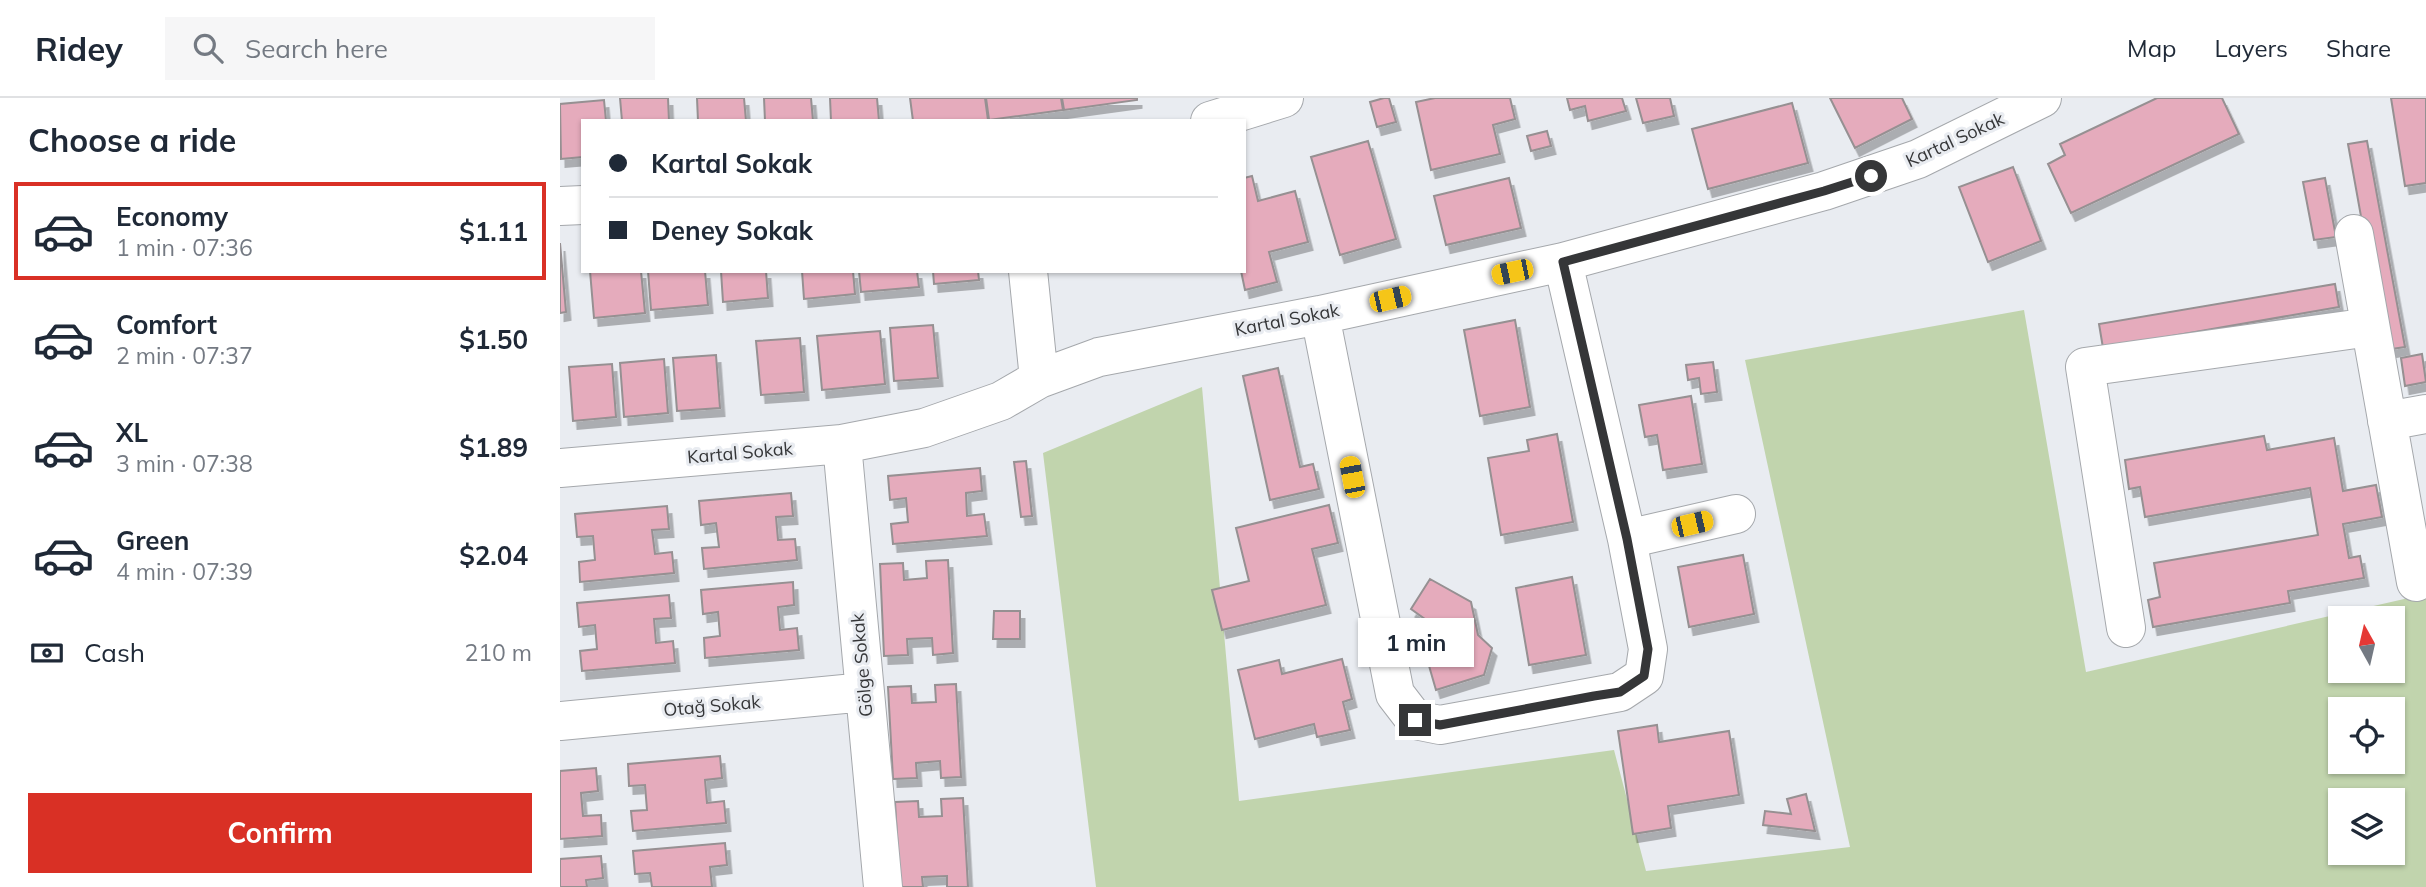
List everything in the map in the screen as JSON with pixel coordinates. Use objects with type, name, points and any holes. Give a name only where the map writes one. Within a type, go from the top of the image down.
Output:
[{"type":"street","points":[[1216,119],[1284,98]]},
{"type":"street","name":"Kartal Sokak","points":[[560,468],[842,444],[924,428],[1001,401],[1039,379],[1099,357],[1320,315],[1563,262],[1824,191],[1918,159],[2042,98]]},
{"type":"street","points":[[560,206],[581,205]]},
{"type":"street","points":[[2354,234],[2416,582]]},
{"type":"street","points":[[1320,315],[1395,694],[1415,720],[1440,725],[1620,692],[1644,676],[1648,649],[1627,539],[1563,262]]},
{"type":"street","points":[[1028,273],[1039,379]]},
{"type":"street","points":[[2126,628],[2085,368],[2370,327]]},
{"type":"street","points":[[2388,421],[2426,414]]},
{"type":"street","name":"Gölge Sokak","points":[[842,444],[883,887]]},
{"type":"street","points":[[1627,539],[1736,514]]},
{"type":"street","name":"Otağ Sokak","points":[[560,721],[864,692]]},
{"type":"green space","points":[[2024,310],[2086,672],[2328,616],[2328,683],[2405,683],[2405,606],[2374,606],[2426,594],[2426,887],[1096,887],[1043,453],[1202,387],[1239,801],[1614,750],[1646,871],[1850,847],[1745,360]]},
{"type":"building","points":[[620,98],[668,98],[669,119],[622,119]]},
{"type":"building","points":[[697,98],[744,98],[746,119],[698,119]]},
{"type":"building","points":[[764,98],[811,98],[813,119],[765,119]]},
{"type":"building","points":[[830,98],[877,98],[879,119],[831,119]]},
{"type":"building","points":[[910,98],[985,98],[988,119],[913,119]]},
{"type":"building","points":[[986,98],[1061,98],[1063,110],[989,119]]},
{"type":"building","points":[[1062,98],[1137,98],[1137,100],[1064,110]]},
{"type":"building","points":[[1389,98],[1396,122],[1377,127],[1370,102]]},
{"type":"building","points":[[1435,98],[1510,98],[1515,119],[1493,125],[1500,154],[1431,170],[1416,102]]},
{"type":"building","points":[[1567,98],[1622,98],[1626,111],[1588,121],[1585,106],[1570,110]]},
{"type":"building","points":[[1636,98],[1670,98],[1674,116],[1643,123]]},
{"type":"building","points":[[1830,98],[1902,98],[1912,119],[1855,148]]},
{"type":"building","points":[[2157,98],[2222,98],[2239,134],[2071,213],[2048,164],[2065,155],[2060,144]]},
{"type":"building","points":[[2391,98],[2426,98],[2426,183],[2405,186]]},
{"type":"building","points":[[604,100],[606,119],[581,119],[581,157],[561,159],[560,104]]},
{"type":"building","points":[[1792,103],[1808,163],[1708,189],[1692,129]]},
{"type":"building","points":[[1547,131],[1551,146],[1531,151],[1527,136]]},
{"type":"building","points":[[1368,141],[1396,239],[1340,255],[1311,157]]},
{"type":"building","points":[[2367,141],[2405,347],[2385,350],[2348,144]]},
{"type":"building","points":[[2013,167],[2041,241],[1988,262],[1959,187]]},
{"type":"building","points":[[1252,176],[1258,201],[1295,191],[1308,242],[1269,252],[1277,282],[1245,290],[1241,273],[1246,273],[1246,178]]},
{"type":"building","points":[[1509,178],[1521,228],[1446,245],[1434,196]]},
{"type":"building","points":[[2325,178],[2336,237],[2314,240],[2303,182]]},
{"type":"building","points":[[560,243],[566,312],[560,313]]},
{"type":"building","points":[[590,273],[641,273],[645,313],[594,318]]},
{"type":"building","points":[[648,273],[705,273],[708,305],[651,310]]},
{"type":"building","points":[[721,273],[766,273],[768,298],[723,302]]},
{"type":"building","points":[[802,273],[853,273],[855,294],[804,299]]},
{"type":"building","points":[[859,273],[917,273],[919,287],[861,292]]},
{"type":"building","points":[[933,273],[978,273],[979,280],[934,284]]},
{"type":"building","points":[[2335,284],[2339,307],[2103,348],[2099,324]]},
{"type":"building","points":[[1515,320],[1530,407],[1480,416],[1464,330]]},
{"type":"building","points":[[933,325],[938,378],[894,381],[890,328]]},
{"type":"building","points":[[880,331],[885,384],[822,390],[817,336]]},
{"type":"building","points":[[800,338],[804,392],[761,395],[756,341]]},
{"type":"building","points":[[2422,354],[2426,382],[2405,386],[2401,358]]},
{"type":"building","points":[[716,355],[720,408],[677,411],[673,358]]},
{"type":"building","points":[[664,359],[668,413],[624,417],[620,363]]},
{"type":"building","points":[[1713,362],[1717,392],[1701,394],[1699,378],[1688,380],[1686,365]]},
{"type":"building","points":[[612,364],[616,417],[573,421],[569,367]]},
{"type":"building","points":[[1278,368],[1300,467],[1313,464],[1319,489],[1270,500],[1243,376]]},
{"type":"building","points":[[1691,396],[1702,464],[1663,470],[1657,435],[1645,437],[1639,405]]},
{"type":"building","points":[[1557,434],[1573,522],[1501,535],[1488,458],[1529,451],[1527,440]]},
{"type":"building","points":[[2264,436],[2267,450],[2334,438],[2343,491],[2376,485],[2382,517],[2343,524],[2349,558],[2360,556],[2364,578],[2288,591],[2290,603],[2153,627],[2148,600],[2160,597],[2154,563],[2318,535],[2310,488],[2145,517],[2140,487],[2129,489],[2125,460]]},
{"type":"building","points":[[1026,461],[1032,516],[1021,517],[1014,462]]},
{"type":"building","points":[[980,468],[982,491],[966,493],[967,516],[984,514],[987,536],[893,544],[891,524],[908,522],[906,498],[890,500],[888,476]]},
{"type":"building","points":[[791,493],[793,516],[776,517],[778,540],[795,539],[797,560],[704,569],[702,548],[719,547],[716,523],[701,525],[699,501]]},
{"type":"building","points":[[1329,505],[1338,543],[1312,549],[1326,605],[1222,630],[1212,590],[1249,581],[1236,528]]},
{"type":"building","points":[[667,506],[669,529],[652,530],[655,554],[672,552],[674,573],[580,582],[579,562],[595,560],[593,536],[577,537],[575,514]]},
{"type":"building","points":[[1743,555],[1754,614],[1689,627],[1678,567]]},
{"type":"building","points":[[948,560],[953,653],[933,655],[932,638],[907,639],[908,655],[884,656],[880,564],[903,563],[904,580],[927,578],[926,561]]},
{"type":"building","points":[[1572,577],[1586,655],[1529,665],[1516,588]]},
{"type":"building","points":[[1430,579],[1471,602],[1478,635],[1492,648],[1484,675],[1436,690],[1423,645],[1436,627],[1411,609]]},
{"type":"building","points":[[793,582],[794,605],[778,607],[780,630],[797,628],[799,650],[705,658],[704,638],[720,636],[718,612],[703,614],[701,590]]},
{"type":"building","points":[[669,595],[671,618],[654,619],[656,643],[673,641],[675,663],[582,671],[580,651],[597,649],[595,625],[579,627],[577,603]]},
{"type":"building","points":[[994,611],[1020,611],[1020,639],[993,639]]},
{"type":"building","points":[[1342,659],[1352,699],[1343,702],[1350,730],[1317,737],[1314,724],[1255,739],[1238,670],[1279,660],[1282,674]]},
{"type":"building","points":[[956,684],[961,777],[941,778],[940,761],[916,763],[917,778],[893,779],[888,687],[911,686],[912,703],[936,702],[935,685]]},
{"type":"building","points":[[1657,725],[1659,742],[1729,731],[1739,795],[1668,806],[1671,828],[1633,834],[1618,731]]},
{"type":"building","points":[[720,756],[722,778],[705,780],[707,803],[724,801],[726,823],[633,831],[631,811],[647,810],[645,785],[629,786],[628,764]]},
{"type":"building","points":[[596,768],[598,791],[581,793],[583,816],[601,815],[602,836],[560,839],[560,771]]},
{"type":"building","points":[[1806,794],[1815,831],[1763,825],[1765,811],[1791,814],[1787,799]]},
{"type":"building","points":[[963,798],[968,887],[947,887],[947,876],[922,877],[923,887],[900,887],[895,802],[918,801],[919,817],[942,816],[941,799]]},
{"type":"building","points":[[725,843],[727,865],[710,867],[712,887],[652,887],[650,873],[635,874],[633,851]]},
{"type":"building","points":[[601,856],[603,878],[586,880],[587,887],[560,887],[560,859]]},
{"type":"route","points":[[1415,720],[1440,725],[1620,692],[1644,676],[1648,649],[1627,539],[1563,262],[1871,176]]}]
